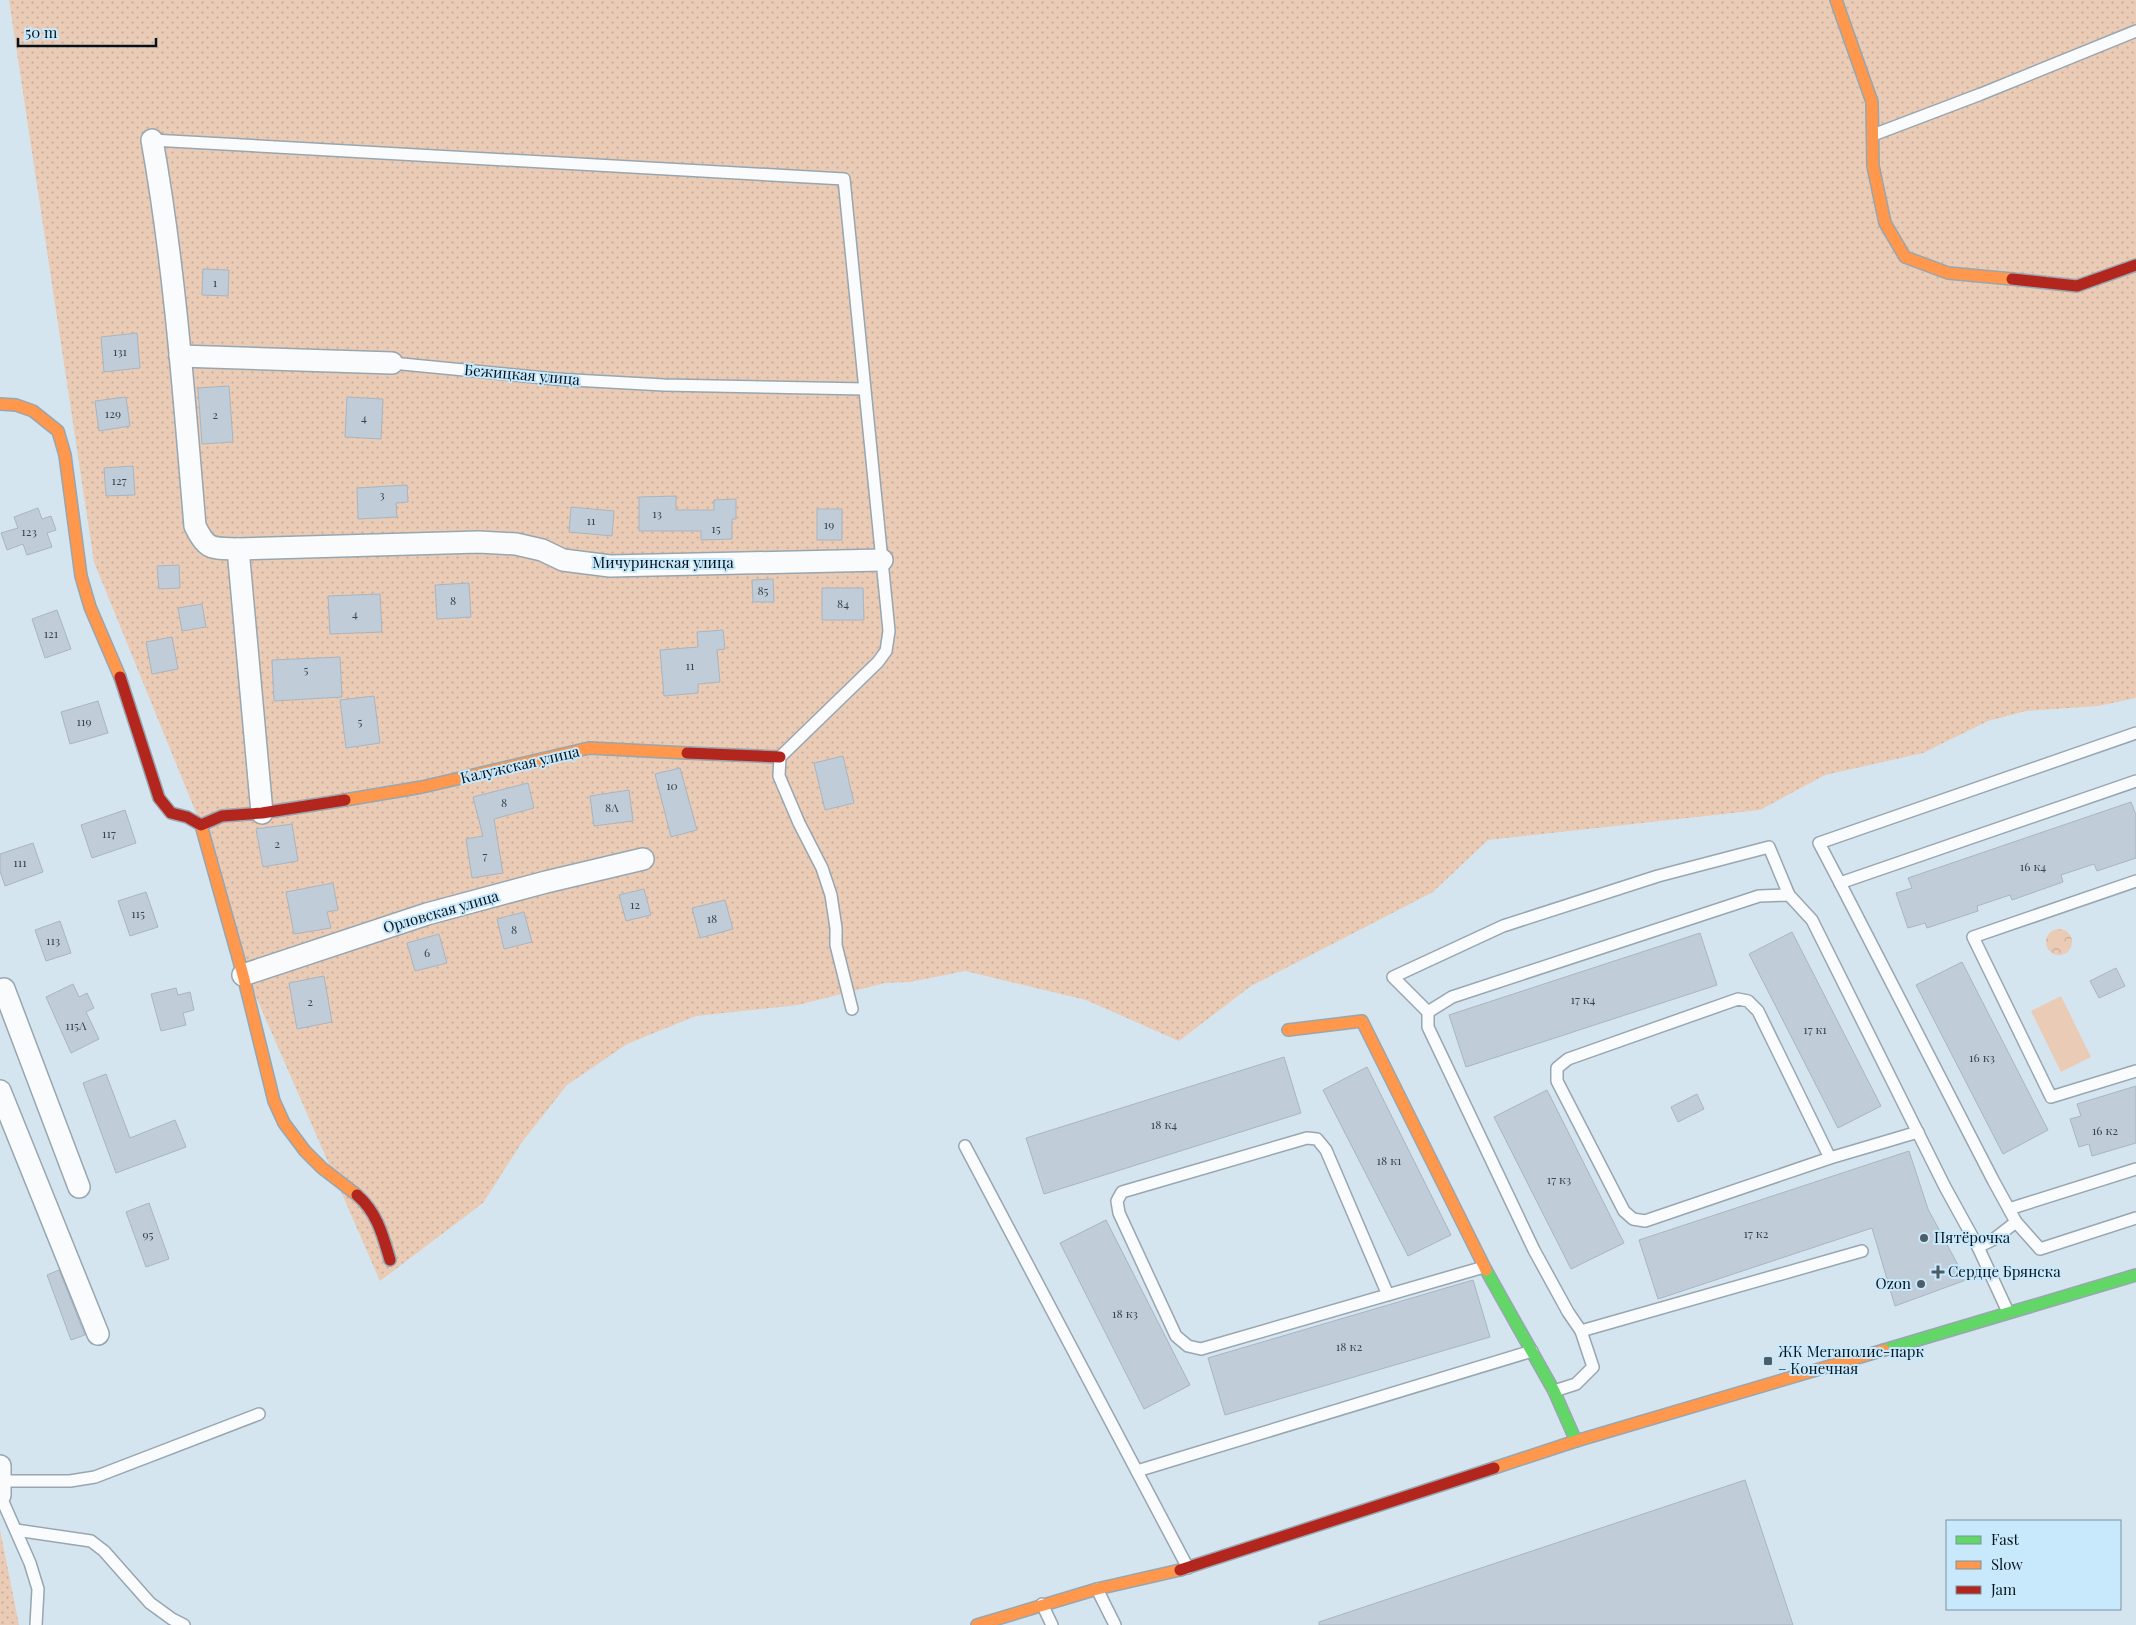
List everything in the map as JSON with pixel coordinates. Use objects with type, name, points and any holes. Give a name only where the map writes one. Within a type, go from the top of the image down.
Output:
[{"type":"street","points":[[1836,0],[1872,102],[1873,166],[1885,223],[1905,257],[1948,273],[2077,286],[2136,264]]},
{"type":"street","name":"Мичуринская улица","points":[[152,140],[165,214],[195,526],[202,542],[214,548],[479,542],[516,544],[542,550],[563,560],[610,566],[882,560]]},
{"type":"street","name":"Бежицкая улица","points":[[180,356],[392,364]]},
{"type":"street","points":[[0,404],[16,405],[33,411],[58,431],[65,455],[81,576],[90,607],[122,682],[159,798],[170,813],[187,817],[201,825],[243,975],[274,1101],[281,1119],[310,1158],[358,1195],[370,1208],[381,1228],[390,1260]]},
{"type":"street","points":[[238,548],[262,812]]},
{"type":"street","name":"Калужская улица","points":[[201,825],[222,816],[262,812],[422,787],[589,748],[780,757]]},
{"type":"street","name":"Орловская улица","points":[[243,975],[427,914],[546,882],[643,859]]},
{"type":"street","points":[[1,987],[79,1187]]},
{"type":"street","points":[[1288,1030],[1362,1021],[1484,1267],[1554,1391],[1576,1441]]},
{"type":"street","points":[[0,1091],[98,1334]]},
{"type":"street","points":[[977,1625],[1097,1589],[1188,1568],[1576,1441],[2136,1275]]},
{"type":"lane","points":[[1872,135],[1981,94],[2136,31]]},
{"type":"lane","points":[[152,140],[844,180],[889,631],[886,651],[878,662],[780,757],[779,776],[799,823],[822,868],[831,895],[836,928],[836,945],[852,1008]]},
{"type":"lane","name":"Бежицкая улица","points":[[392,364],[575,380],[664,385],[864,389]]},
{"type":"lane","points":[[2136,733],[1819,843],[2016,1222],[2040,1249],[2136,1218]]},
{"type":"lane","points":[[1840,883],[2136,781]]},
{"type":"lane","points":[[1554,1391],[1576,1384],[1593,1367],[1581,1331],[1568,1312],[1534,1250],[1428,1027],[1428,1012],[1393,977],[1503,926],[1658,876],[1769,847],[1789,895],[1812,920],[1945,1187],[1978,1247],[2008,1312]]},
{"type":"lane","points":[[2136,881],[1973,937],[2051,1097],[2136,1071]]},
{"type":"lane","points":[[1428,1012],[1452,997],[1759,896],[1789,895]]},
{"type":"lane","points":[[1830,1158],[1758,1010],[1748,1000],[1738,999],[1568,1059],[1558,1068],[1557,1081],[1624,1211],[1633,1219],[1645,1221],[1830,1158],[1918,1132]]},
{"type":"lane","points":[[1388,1295],[1326,1150],[1317,1140],[1307,1138],[1122,1192],[1117,1201],[1119,1213],[1176,1336],[1188,1346],[1201,1349],[1388,1295],[1484,1267]]},
{"type":"lane","points":[[965,1146],[1188,1568]]},
{"type":"lane","points":[[2009,1209],[2136,1169]]},
{"type":"lane","points":[[1978,1247],[1994,1239],[2016,1222]]},
{"type":"lane","points":[[1581,1331],[1862,1251]]},
{"type":"lane","points":[[1137,1471],[1532,1351]]},
{"type":"lane","points":[[36,1625],[38,1589],[0,1484],[70,1481],[95,1477],[258,1414]]},
{"type":"lane","points":[[16,1530],[91,1541],[104,1551],[150,1603],[184,1625]]},
{"type":"lane","points":[[1097,1589],[1115,1625]]},
{"type":"lane","points":[[1042,1604],[1052,1625]]},
{"type":"green space","points":[[9,0],[2136,0],[2136,698],[2098,706],[2026,711],[1988,721],[1923,753],[1825,775],[1760,810],[1488,840],[1433,892],[1251,986],[1179,1041],[1086,1000],[965,971],[910,982],[885,983],[798,1005],[696,1016],[627,1044],[567,1085],[522,1142],[483,1203],[380,1281],[246,974],[201,825],[94,562]]},
{"type":"green space","points":[[2059,929],[2068,933],[2072,942],[2068,951],[2059,955],[2050,951],[2046,942],[2050,933]]},
{"type":"green space","points":[[2061,996],[2091,1057],[2061,1072],[2031,1011]]},
{"type":"green space","points":[[0,1530],[19,1625],[0,1625]]},
{"type":"building","points":[[203,269],[229,270],[228,296],[202,295]]},
{"type":"building","points":[[137,333],[140,368],[104,372],[101,337]]},
{"type":"building","points":[[229,386],[233,442],[202,444],[198,388]]},
{"type":"building","points":[[126,397],[130,426],[99,431],[95,401]]},
{"type":"building","points":[[347,397],[383,399],[381,439],[345,437]]},
{"type":"building","points":[[133,466],[135,495],[106,496],[104,468]]},
{"type":"building","points":[[407,485],[408,502],[396,503],[397,517],[358,519],[357,488]]},
{"type":"building","points":[[676,496],[676,510],[714,510],[714,500],[736,499],[736,519],[732,519],[732,539],[701,540],[701,531],[639,531],[639,497]]},
{"type":"building","points":[[571,507],[614,511],[612,536],[569,532]]},
{"type":"building","points":[[38,508],[42,519],[51,516],[56,530],[47,533],[52,547],[27,555],[23,544],[7,550],[1,533],[18,528],[14,517]]},
{"type":"building","points":[[817,509],[842,509],[842,540],[817,540]]},
{"type":"building","points":[[179,565],[180,588],[159,589],[157,566]]},
{"type":"building","points":[[773,579],[774,602],[753,602],[752,580]]},
{"type":"building","points":[[469,583],[471,617],[437,619],[435,585]]},
{"type":"building","points":[[822,588],[863,588],[864,620],[822,620]]},
{"type":"building","points":[[380,594],[382,632],[330,634],[328,596]]},
{"type":"building","points":[[202,604],[206,627],[182,631],[178,608]]},
{"type":"building","points":[[57,610],[71,649],[45,658],[32,619]]},
{"type":"building","points":[[723,630],[725,649],[717,650],[720,682],[698,684],[698,693],[664,696],[660,650],[698,647],[697,632]]},
{"type":"building","points":[[172,637],[178,669],[152,674],[146,642]]},
{"type":"building","points":[[340,657],[342,697],[274,701],[272,660]]},
{"type":"building","points":[[374,696],[380,743],[346,748],[340,700]]},
{"type":"building","points":[[98,701],[108,733],[70,744],[61,712]]},
{"type":"building","points":[[843,756],[854,803],[825,810],[814,763]]},
{"type":"building","points":[[680,768],[697,830],[671,837],[655,774]]},
{"type":"building","points":[[528,783],[534,808],[494,819],[503,873],[472,878],[466,839],[483,836],[473,797]]},
{"type":"building","points":[[629,790],[633,821],[594,826],[590,796]]},
{"type":"building","points":[[2131,802],[2136,815],[2136,858],[2097,871],[2094,864],[2061,875],[2063,882],[2012,900],[2010,895],[1977,906],[1978,911],[1927,928],[1925,923],[1908,928],[1896,893],[1912,888],[1908,878]]},
{"type":"building","points":[[125,810],[136,843],[92,858],[81,825]]},
{"type":"building","points":[[292,824],[298,861],[263,867],[256,829]]},
{"type":"building","points":[[33,843],[43,872],[5,886],[0,871],[0,854]]},
{"type":"building","points":[[333,883],[338,910],[327,912],[331,928],[294,934],[286,892]]},
{"type":"building","points":[[644,889],[651,915],[626,921],[619,895]]},
{"type":"building","points":[[146,892],[158,927],[130,936],[118,901]]},
{"type":"building","points":[[725,900],[733,929],[700,938],[692,908]]},
{"type":"building","points":[[524,912],[532,942],[504,949],[497,919]]},
{"type":"building","points":[[60,921],[71,953],[46,961],[35,930]]},
{"type":"building","points":[[1792,932],[1881,1106],[1838,1128],[1749,954]]},
{"type":"building","points":[[1700,933],[1717,985],[1466,1067],[1449,1015]]},
{"type":"building","points":[[439,934],[447,963],[415,971],[407,943]]},
{"type":"building","points":[[1962,962],[2048,1130],[2003,1154],[1916,985]]},
{"type":"building","points":[[2116,968],[2125,986],[2099,998],[2090,981]]},
{"type":"building","points":[[324,976],[332,1022],[297,1029],[289,983]]},
{"type":"building","points":[[73,984],[79,997],[87,993],[94,1008],[86,1012],[99,1039],[71,1053],[46,997]]},
{"type":"building","points":[[176,988],[178,995],[190,992],[194,1010],[183,1013],[186,1025],[161,1031],[151,994]]},
{"type":"building","points":[[1284,1057],[1301,1113],[1044,1194],[1026,1138]]},
{"type":"building","points":[[1367,1067],[1451,1235],[1408,1256],[1323,1090]]},
{"type":"building","points":[[106,1074],[130,1138],[175,1120],[186,1147],[116,1173],[83,1083]]},
{"type":"building","points":[[2136,1086],[2136,1143],[2092,1156],[2089,1144],[2079,1147],[2070,1119],[2081,1116],[2077,1104]]},
{"type":"building","points":[[1547,1090],[1624,1243],[1571,1269],[1494,1117]]},
{"type":"building","points":[[1697,1094],[1704,1109],[1678,1122],[1671,1107]]},
{"type":"building","points":[[1909,1151],[1928,1209],[1966,1280],[1895,1306],[1872,1228],[1658,1299],[1639,1240]]},
{"type":"building","points":[[149,1203],[169,1259],[146,1267],[126,1212]]},
{"type":"building","points":[[1106,1220],[1190,1385],[1144,1409],[1060,1243]]},
{"type":"building","points":[[59,1270],[85,1335],[71,1340],[47,1275]]},
{"type":"building","points":[[1473,1280],[1490,1337],[1225,1415],[1208,1358]]},
{"type":"building","points":[[1745,1480],[1793,1625],[1319,1625],[1319,1622]]},
{"type":"traffic: fast","points":[[1486,1270],[1554,1391],[1576,1441]]},
{"type":"traffic: fast","points":[[1884,1350],[2136,1275]]},
{"type":"traffic: slow","points":[[1836,0],[1872,102],[1873,166],[1885,223],[1905,257],[1948,273],[2012,279]]},
{"type":"traffic: slow","points":[[0,404],[16,405],[33,411],[58,431],[65,455],[81,576],[90,607],[120,677]]},
{"type":"traffic: slow","points":[[345,800],[422,787],[589,748],[687,753]]},
{"type":"traffic: slow","points":[[201,825],[243,975],[274,1101],[284,1123],[305,1151],[322,1168],[357,1195]]},
{"type":"traffic: slow","points":[[1288,1030],[1362,1021],[1486,1270]]},
{"type":"traffic: slow","points":[[1494,1468],[1576,1441],[1884,1350]]},
{"type":"traffic: slow","points":[[977,1625],[1097,1589],[1180,1570]]},
{"type":"traffic: jam","points":[[2012,279],[2077,286],[2136,265]]},
{"type":"traffic: jam","points":[[120,677],[159,798],[171,813],[187,817],[201,825],[222,816],[262,813],[345,800]]},
{"type":"traffic: jam","points":[[687,753],[780,757]]},
{"type":"traffic: jam","points":[[357,1195],[370,1209],[382,1233],[390,1260]]},
{"type":"traffic: jam","points":[[1180,1570],[1494,1468]]},
{"type":"place","name":"Пятёрочка","points":[[1924,1238]]},
{"type":"place","name":"Сердце Брянска","points":[[1938,1272]]},
{"type":"place","name":"Ozon","points":[[1921,1284]]},
{"type":"place","name":"ЖК Мегаполис-парк – Конечная","points":[[1768,1361]]}]
